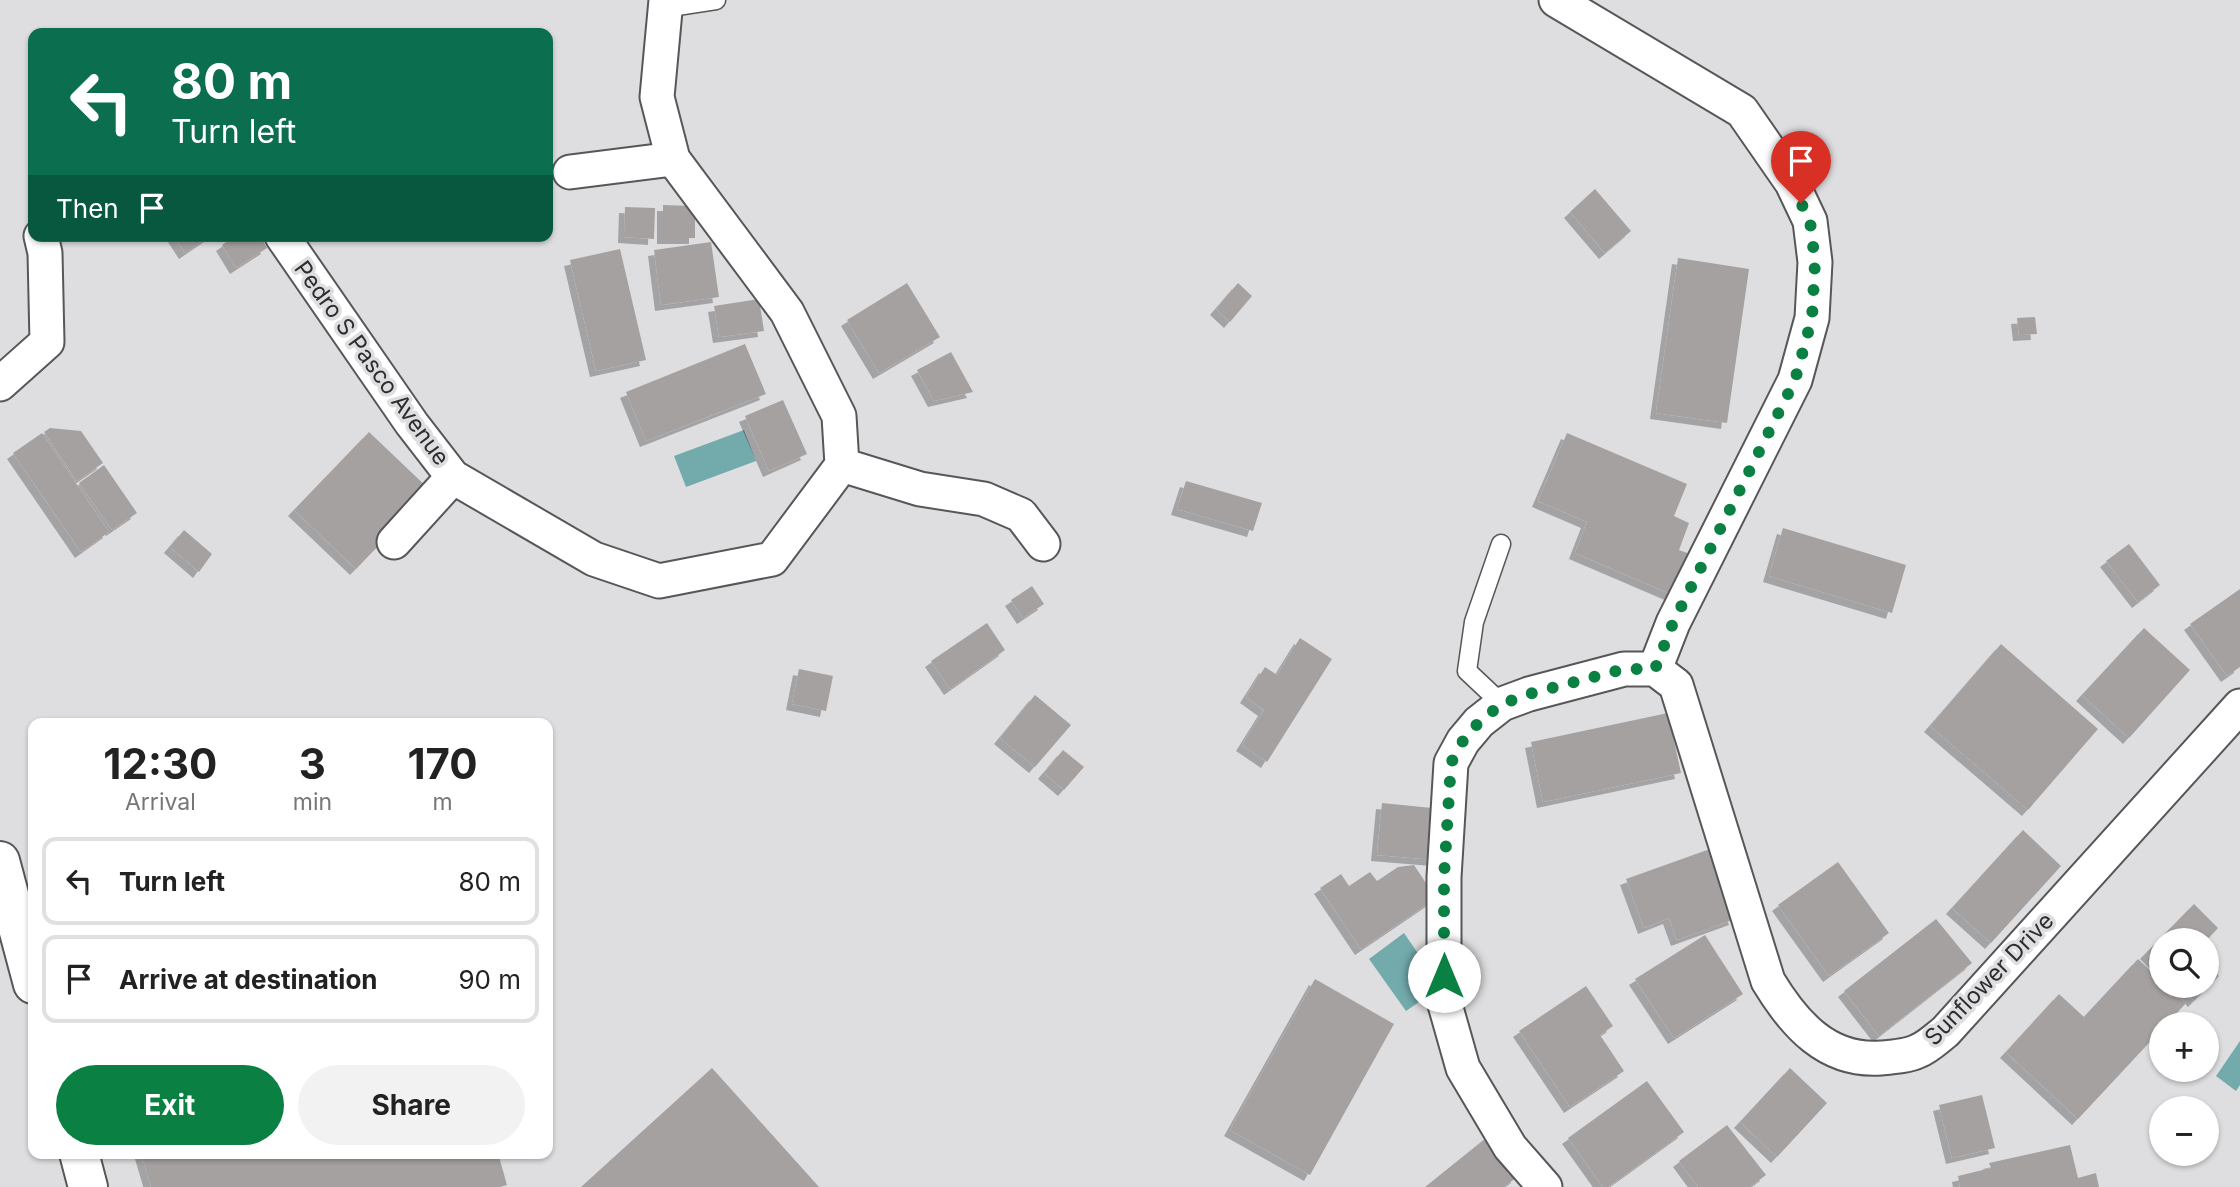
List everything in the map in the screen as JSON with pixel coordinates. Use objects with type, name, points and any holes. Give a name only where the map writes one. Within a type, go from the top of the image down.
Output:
[{"type":"street","points":[[1545,1187],[1510,1147],[1463,1068],[1444,1001],[1444,877],[1451,763],[1463,741],[1479,722],[1502,704],[1529,694],[1624,669],[1655,669],[1673,623],[1795,380],[1812,318],[1815,262],[1810,221],[1792,183],[1742,111],[1556,0]]},
{"type":"street","points":[[665,4],[657,97],[673,159],[787,312],[839,416],[842,465],[920,489],[984,499],[1021,515],[1043,544]]},
{"type":"street","points":[[570,172],[673,159]]},
{"type":"street","points":[[0,384],[47,342],[42,242]]},
{"type":"street","name":"Pedro S Pasco Avenue","points":[[286,242],[412,424],[453,477],[594,559],[659,581],[772,559],[842,465]]},
{"type":"street","points":[[394,542],[453,477]]},
{"type":"street","name":"Sunflower Drive","points":[[1655,669],[1676,685],[1768,981],[1787,1012],[1814,1037],[1838,1053],[1864,1059],[1919,1051],[1945,1032],[2240,706]]},
{"type":"street","points":[[0,861],[28,965]]},
{"type":"street","points":[[81,1159],[88,1187]]},
{"type":"lane","points":[[665,4],[716,0]]},
{"type":"lane","points":[[1501,544],[1474,622],[1467,671],[1502,704]]},
{"type":"water","points":[[744,430],[756,461],[686,487],[674,456]]},
{"type":"water","points":[[1404,933],[1441,987],[1406,1011],[1369,959]]},
{"type":"water","points":[[2240,1041],[2240,1085],[2236,1091],[2219,1078],[2219,1072]]},
{"type":"building","points":[[1595,189],[1631,231],[1605,253],[1570,212]]},
{"type":"building","points":[[663,205],[695,206],[695,238],[663,238]]},
{"type":"building","points":[[625,207],[655,208],[654,239],[624,237]]},
{"type":"building","points":[[178,242],[201,242],[185,253]]},
{"type":"building","points":[[226,242],[264,242],[267,248],[236,268],[222,245]]},
{"type":"building","points":[[711,242],[719,297],[661,305],[654,250]]},
{"type":"building","points":[[620,249],[646,360],[596,371],[570,260]]},
{"type":"building","points":[[1678,258],[1749,269],[1727,423],[1656,413]]},
{"type":"building","points":[[907,283],[940,337],[879,373],[847,320]]},
{"type":"building","points":[[1238,283],[1252,296],[1230,322],[1216,309]]},
{"type":"building","points":[[759,299],[764,331],[719,337],[714,306]]},
{"type":"building","points":[[2035,317],[2037,334],[2019,335],[2017,318]]},
{"type":"building","points":[[745,344],[766,394],[646,441],[626,392]]},
{"type":"building","points":[[951,352],[973,392],[934,401],[917,370]]},
{"type":"building","points":[[783,400],[807,454],[769,471],[745,416]]},
{"type":"building","points":[[50,428],[81,431],[103,463],[77,481],[44,432]]},
{"type":"building","points":[[369,432],[431,491],[356,569],[294,510]]},
{"type":"building","points":[[42,433],[109,532],[81,552],[13,453]]},
{"type":"building","points":[[1567,433],[1687,484],[1674,516],[1689,523],[1679,550],[1690,554],[1673,595],[1575,553],[1587,522],[1538,501]]},
{"type":"building","points":[[104,465],[137,513],[112,530],[79,483]]},
{"type":"building","points":[[1186,481],[1262,503],[1253,531],[1177,509]]},
{"type":"building","points":[[1783,528],[1906,565],[1892,613],[1769,576]]},
{"type":"building","points":[[184,530],[212,554],[199,572],[170,547]]},
{"type":"building","points":[[2129,544],[2160,585],[2138,602],[2106,561]]},
{"type":"building","points":[[1032,586],[1044,604],[1023,618],[1011,600]]},
{"type":"building","points":[[2240,589],[2240,667],[2227,676],[2190,624]]},
{"type":"building","points":[[987,623],[1005,650],[950,689],[931,661]]},
{"type":"building","points":[[2144,628],[2190,670],[2129,738],[2082,695]]},
{"type":"building","points":[[1300,638],[1332,659],[1267,762],[1242,745],[1264,710],[1246,697],[1265,667],[1277,675]]},
{"type":"building","points":[[2001,644],[2098,729],[2028,810],[1930,726]]},
{"type":"building","points":[[799,669],[833,676],[826,711],[792,704]]},
{"type":"building","points":[[1035,695],[1071,725],[1035,767],[1000,738]]},
{"type":"building","points":[[1668,713],[1681,773],[1543,802],[1531,742]]},
{"type":"building","points":[[1063,750],[1084,767],[1064,790],[1044,773]]},
{"type":"building","points":[[1382,803],[1442,809],[1437,860],[1377,855]]},
{"type":"building","points":[[2023,830],[2061,866],[1991,943],[1952,908]]},
{"type":"building","points":[[1710,849],[1735,919],[1677,940],[1669,918],[1644,928],[1626,879]]},
{"type":"building","points":[[1838,862],[1889,933],[1829,976],[1778,905]]},
{"type":"building","points":[[1414,865],[1436,898],[1361,949],[1320,888],[1341,874],[1349,886],[1370,872],[1377,881],[1398,867]]},
{"type":"building","points":[[2194,904],[2218,928],[2170,928]]},
{"type":"building","points":[[1936,919],[1972,963],[1879,1036],[1844,991]]},
{"type":"building","points":[[1705,935],[1743,994],[1674,1038],[1635,979]]},
{"type":"building","points":[[2138,959],[2149,969],[2149,998],[2180,998],[2186,1003],[2178,1012],[2149,1012],[2149,1043],[2078,1119],[2006,1052],[2059,994],[2084,1017]]},
{"type":"building","points":[[1315,979],[1394,1024],[1310,1175],[1230,1130]]},
{"type":"building","points":[[1586,986],[1613,1026],[1600,1035],[1624,1071],[1570,1107],[1519,1031]]},
{"type":"building","points":[[712,1068],[819,1187],[581,1187]]},
{"type":"building","points":[[1790,1068],[1827,1103],[1777,1157],[1740,1122]]},
{"type":"building","points":[[1647,1081],[1684,1132],[1608,1187],[1603,1187],[1568,1138]]},
{"type":"building","points":[[1982,1095],[1995,1148],[1952,1158],[1939,1105]]},
{"type":"building","points":[[1727,1125],[1766,1175],[1750,1187],[1698,1187],[1679,1161]]},
{"type":"building","points":[[1486,1138],[1517,1177],[1504,1187],[1425,1187]]},
{"type":"building","points":[[2070,1145],[2078,1178],[2096,1173],[2099,1187],[1960,1187],[1958,1176],[1991,1168],[1989,1163]]},
{"type":"building","points":[[143,1159],[500,1159],[507,1185],[500,1187],[151,1187]]},
{"type":"route","points":[[1444,976],[1444,877],[1451,763],[1463,741],[1479,722],[1502,704],[1529,694],[1624,669],[1655,669],[1673,623],[1795,380],[1812,318],[1815,262],[1810,221],[1801,203]]}]
